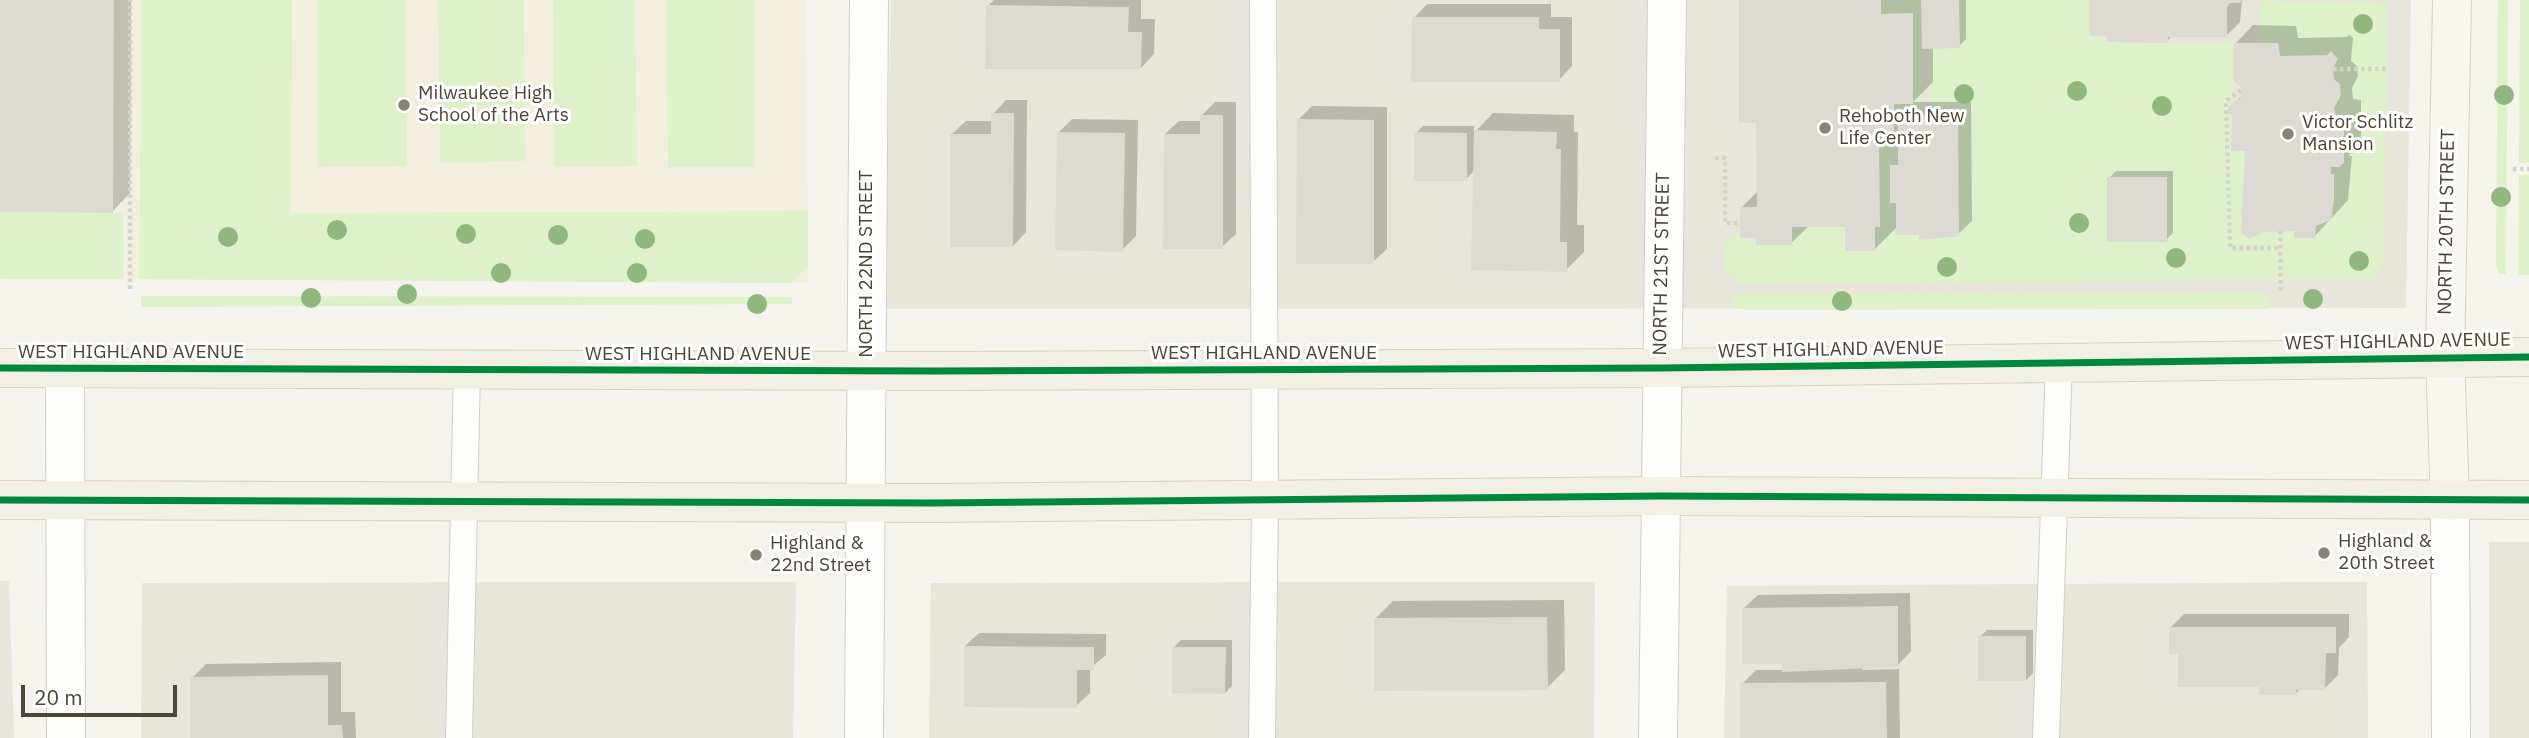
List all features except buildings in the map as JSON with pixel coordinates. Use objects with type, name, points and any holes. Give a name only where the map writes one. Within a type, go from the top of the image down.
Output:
[{"type":"main road","name":"NORTH 20TH STREET","points":[[2450,501],[2445,356],[2452,0]]},
{"type":"main road","name":"WEST HIGHLAND AVENUE","points":[[0,368],[866,372],[1660,368],[2529,357]]},
{"type":"main road","points":[[0,500],[865,503],[1660,496],[2529,500]]},
{"type":"street","name":"NORTH 22ND STREET","points":[[864,738],[869,0]]},
{"type":"street","name":"NORTH 21ST STREET","points":[[1658,738],[1660,368],[1667,0]]},
{"type":"street","points":[[65,368],[66,738]]},
{"type":"street","name":"NORTH 20TH STREET","points":[[2450,501],[2451,738]]},
{"type":"lane","points":[[1262,738],[1265,501],[1263,0]]},
{"type":"lane","points":[[2046,738],[2052,498],[2059,362]]},
{"type":"lane","points":[[459,738],[467,370]]},
{"type":"path","points":[[130,0],[130,289]]},
{"type":"path","points":[[2333,69],[2387,69]]},
{"type":"path","points":[[2241,90],[2225,101],[2230,248],[2281,248]]},
{"type":"path","points":[[1715,158],[1725,158],[1725,223],[1740,223]]},
{"type":"path","points":[[2513,169],[2529,169]]},
{"type":"path","points":[[2280,231],[2281,291]]},
{"type":"shaded area","name":"Milwaukee High School of the Arts","points":[[0,0],[806,0],[808,283],[0,279]]},
{"type":"shaded area","points":[[891,0],[2411,0],[2406,308],[884,309]]},
{"type":"shaded area","points":[[2489,542],[2529,542],[2529,738],[2489,738]]},
{"type":"shaded area","points":[[0,581],[9,581],[14,738],[0,738]]},
{"type":"shaded area","points":[[796,582],[793,738],[141,738],[142,583]]},
{"type":"shaded area","points":[[1595,582],[1594,738],[929,738],[931,583]]},
{"type":"shaded area","points":[[2367,582],[2368,738],[1724,738],[1727,586]]},
{"type":"green space","points":[[142,0],[292,0],[291,213],[808,211],[808,266],[791,283],[139,279]]},
{"type":"green space","points":[[317,0],[405,0],[407,166],[318,167]]},
{"type":"green space","points":[[438,0],[524,0],[525,161],[440,163]]},
{"type":"green space","points":[[553,0],[635,0],[637,166],[554,167]]},
{"type":"green space","points":[[666,0],[754,0],[754,167],[668,167]]},
{"type":"green space","points":[[1881,0],[1921,0],[1922,115],[1898,115],[1898,165],[1890,165],[1890,203],[1896,203],[1896,235],[1919,235],[1919,240],[1959,236],[1958,115],[1929,115],[1929,48],[1960,47],[1959,0],[2090,0],[2090,36],[2168,43],[2234,43],[2234,82],[2228,112],[2232,115],[2231,151],[2245,151],[2244,219],[2240,227],[2245,237],[2250,239],[2263,232],[2294,231],[2295,238],[2315,238],[2316,226],[2334,200],[2334,174],[2331,174],[2331,167],[2340,167],[2334,108],[2341,95],[2340,84],[2334,79],[2333,69],[2338,59],[2330,51],[2327,55],[2280,56],[2278,43],[2259,43],[2260,7],[2264,2],[2388,3],[2383,265],[2371,281],[1737,283],[1724,269],[1724,245],[1737,234],[1756,245],[1792,227],[1845,227],[1846,251],[1875,251],[1875,227],[1880,227],[1879,134],[1894,104],[1913,104],[1913,13],[1881,14]]},
{"type":"green space","points":[[2498,0],[2508,0],[2506,274],[2499,274],[2496,265]]},
{"type":"green space","points":[[2520,0],[2529,0],[2529,163],[2519,163]]},
{"type":"green space","points":[[2519,175],[2529,175],[2529,275],[2518,275]]},
{"type":"green space","points":[[0,212],[123,213],[123,279],[0,279]]},
{"type":"green space","points":[[2269,293],[2269,309],[1746,310],[1732,306],[1731,294]]},
{"type":"green space","points":[[141,296],[792,297],[792,304],[141,307]]},
{"type":"cycle path","points":[[0,368],[935,371],[1660,368],[2529,357]]},
{"type":"cycle path","points":[[0,500],[934,503],[1660,496],[2529,500]]},
{"type":"place","name":"Milwaukee High School of the Arts","points":[[404,105]]},
{"type":"place","name":"Rehoboth New Life Center","points":[[1825,128]]},
{"type":"place","name":"Victor Schlitz Mansion","points":[[2288,134]]},
{"type":"place","name":"Highland & 20th Street","points":[[2324,553]]},
{"type":"place","name":"Highland & 22nd Street","points":[[756,555]]}]
